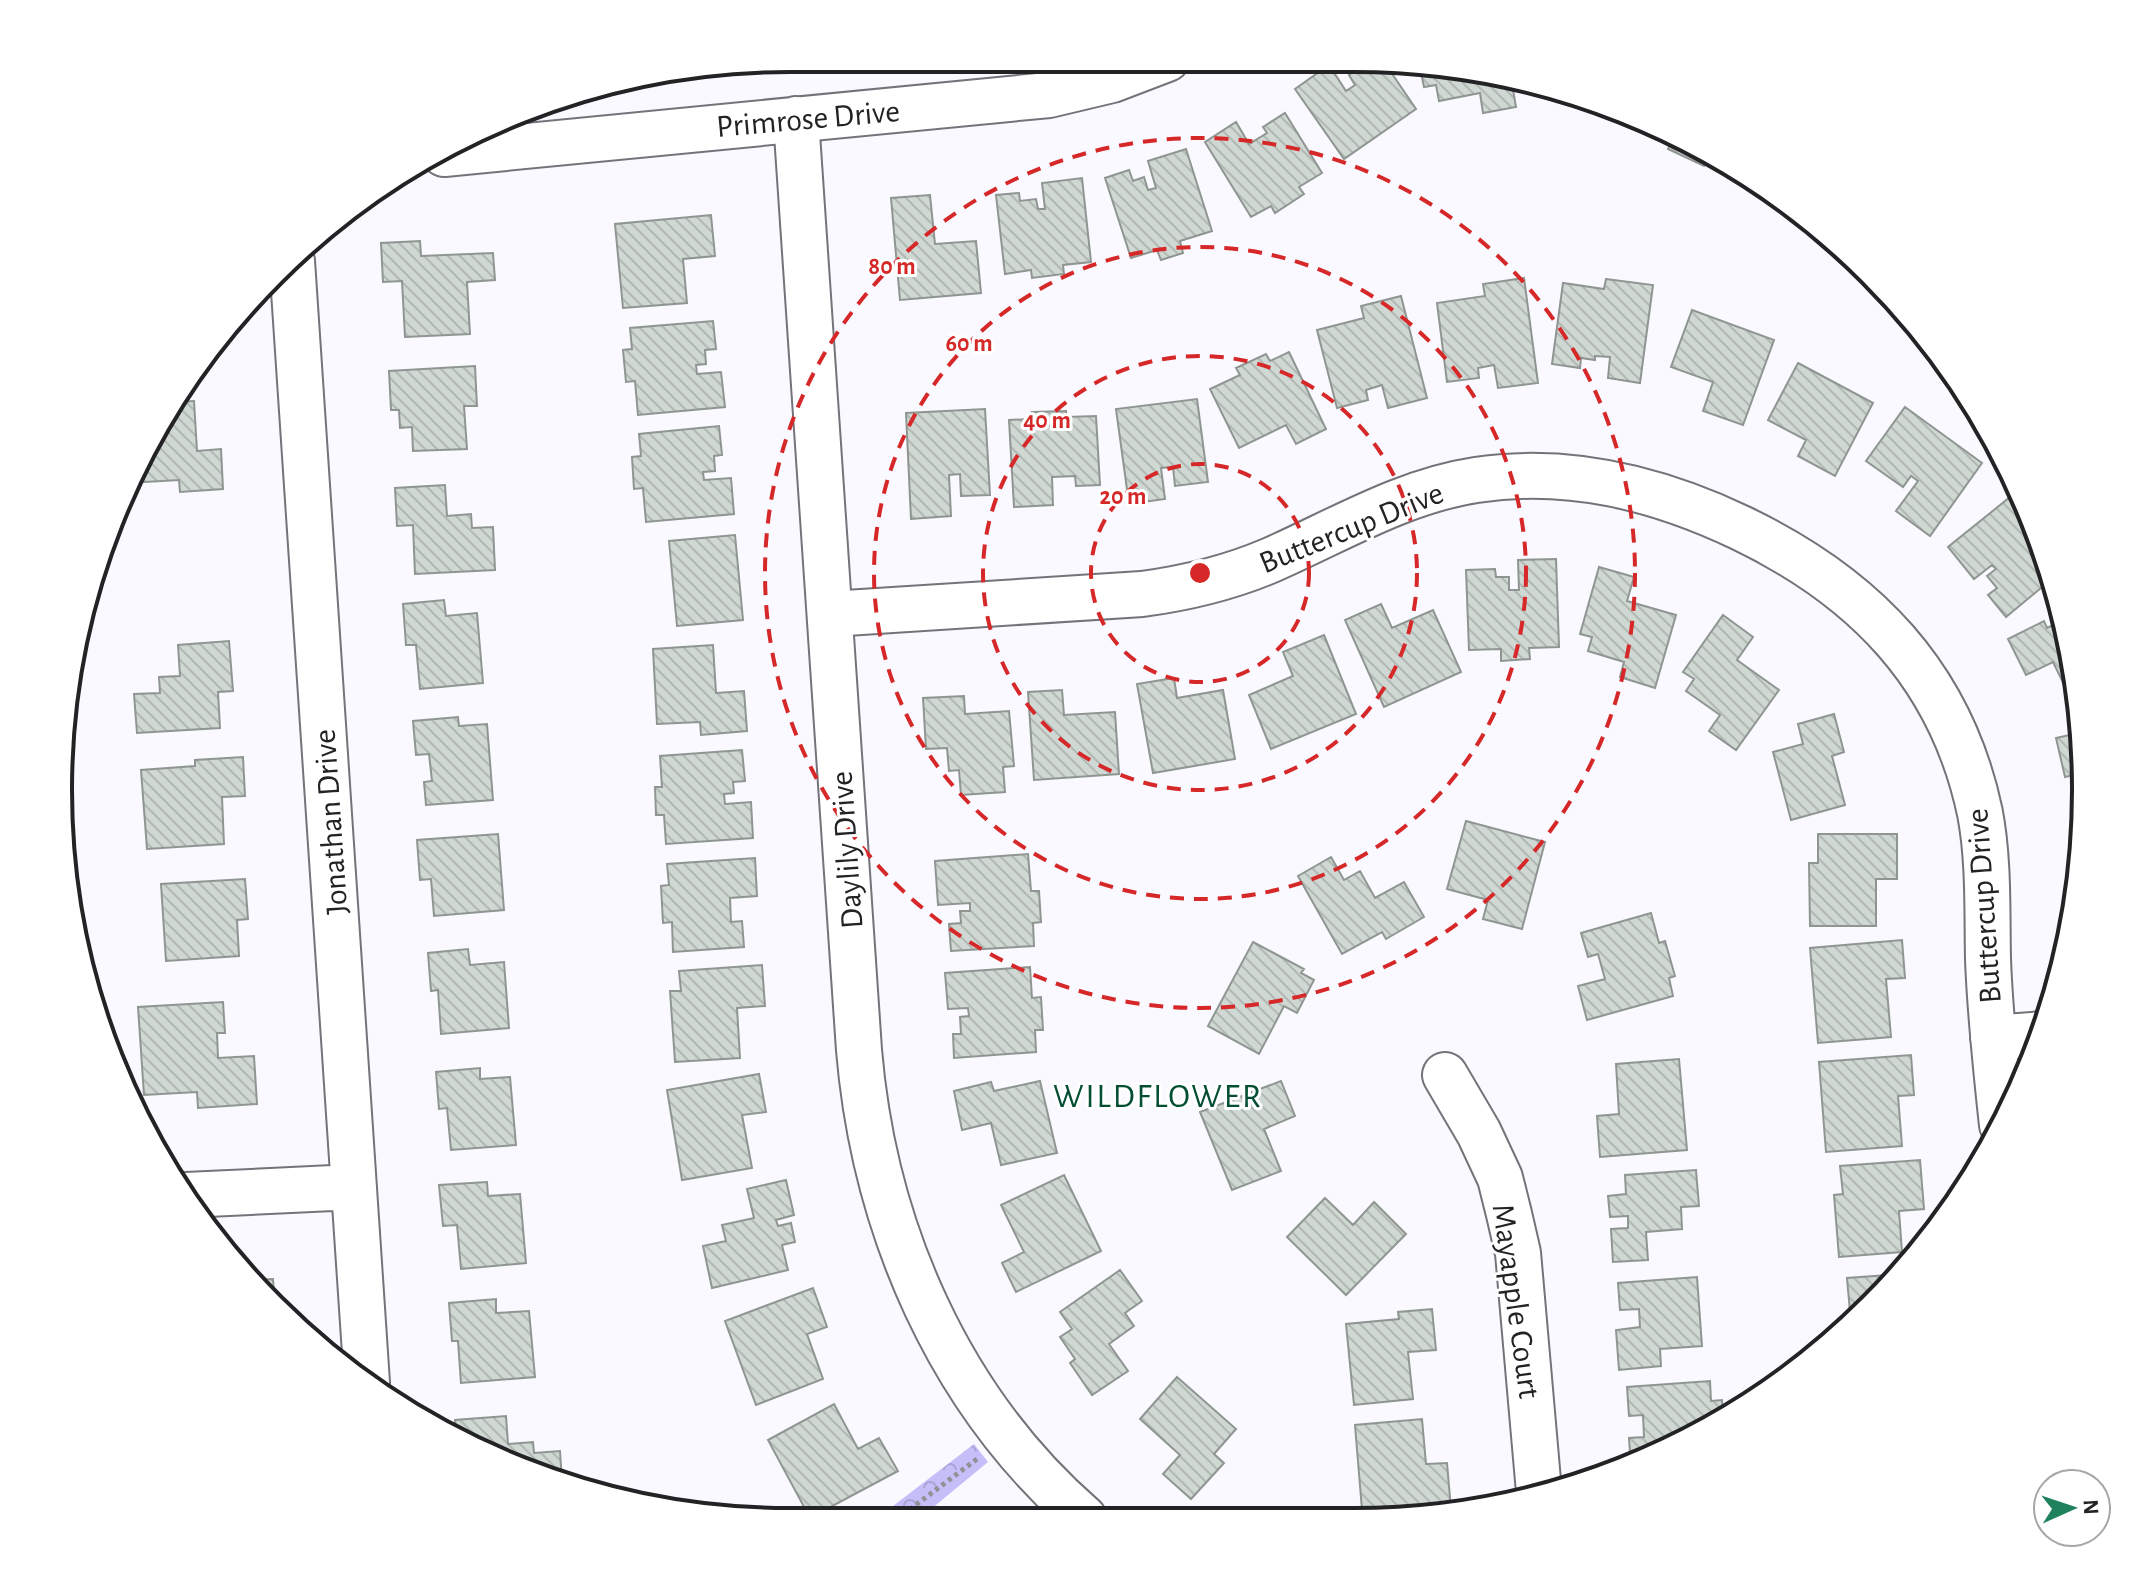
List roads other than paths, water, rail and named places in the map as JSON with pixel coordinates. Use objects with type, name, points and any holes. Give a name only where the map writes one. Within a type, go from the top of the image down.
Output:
[{"type":"street","name":"Primrose Drive","points":[[460,152],[1049,95],[1133,72]]},
{"type":"street","name":"Daylily Drive","points":[[796,119],[861,1083],[878,1175],[898,1237],[931,1317],[951,1355],[1007,1437],[1040,1476],[1074,1508]]},
{"type":"street","name":"Jonathan Drive","points":[[293,272],[366,1369]]},
{"type":"street","name":"Buttercup Drive","points":[[830,614],[1142,594],[1186,588],[1268,561],[1430,490],[1475,480],[1526,476],[1604,481],[1641,488],[1689,505],[1780,546],[1854,597],[1886,628],[1938,699],[1958,740],[1980,814],[1985,850],[1993,1038],[2000,1104]]},
{"type":"street","points":[[1993,1038],[2029,1035]]},
{"type":"street","name":"Mayapple Court","points":[[1445,1075],[1479,1133],[1500,1178],[1518,1253],[1538,1484]]},
{"type":"street","points":[[197,1194],[354,1187]]},
{"type":"district","name":"WILDFLOWER","points":[[1158,1095]]}]
